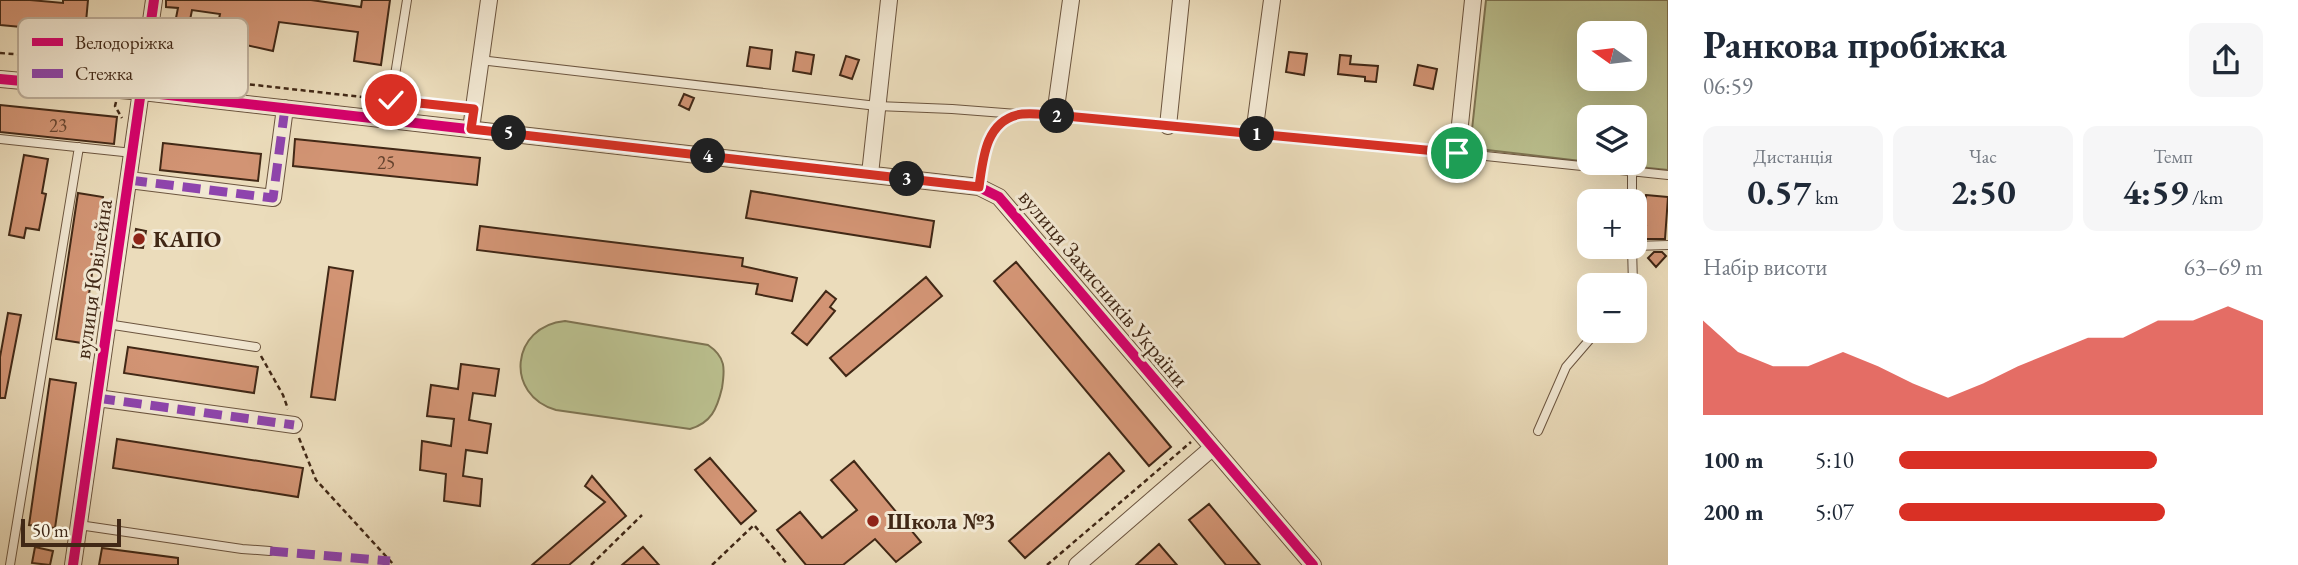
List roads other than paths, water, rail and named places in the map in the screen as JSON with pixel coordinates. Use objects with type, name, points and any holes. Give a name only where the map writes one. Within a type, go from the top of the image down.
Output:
[{"type":"street","name":"вулиця Ювілейна","points":[[150,18],[155,0]]},
{"type":"street","points":[[471,129],[489,0]]},
{"type":"street","points":[[870,174],[889,0]]},
{"type":"street","points":[[1055,115],[1071,0]]},
{"type":"street","points":[[1168,126],[1181,0]]},
{"type":"street","points":[[1254,134],[1272,0]]},
{"type":"street","points":[[1457,153],[1473,0]]},
{"type":"street","name":"вулиця Захисників України","points":[[0,79],[18,81]]},
{"type":"street","name":"вулиця Ювілейна","points":[[73,565],[141,98]]},
{"type":"street","name":"вулиця Захисників України","points":[[196,98],[979,187],[999,197],[1313,565]]},
{"type":"street","points":[[129,180],[273,198],[285,108]]},
{"type":"street","points":[[97,398],[294,425]]},
{"type":"street","points":[[1077,565],[1212,448]]},
{"type":"lane","points":[[391,100],[407,0]]},
{"type":"lane","points":[[481,60],[877,106],[1055,115],[1577,165]]},
{"type":"lane","points":[[979,187],[985,146],[999,124],[1017,114]]},
{"type":"lane","points":[[0,139],[133,153]]},
{"type":"lane","points":[[10,565],[79,148]]},
{"type":"lane","points":[[1647,172],[1668,175]]},
{"type":"lane","points":[[1647,246],[1668,245]]},
{"type":"lane","points":[[107,324],[256,347]]},
{"type":"lane","points":[[1538,431],[1566,367],[1587,343]]},
{"type":"lane","points":[[79,525],[270,551]]},
{"type":"place","name":"КАПО","points":[[139,239]]},
{"type":"place","name":"Школа №3","points":[[873,521]]}]
